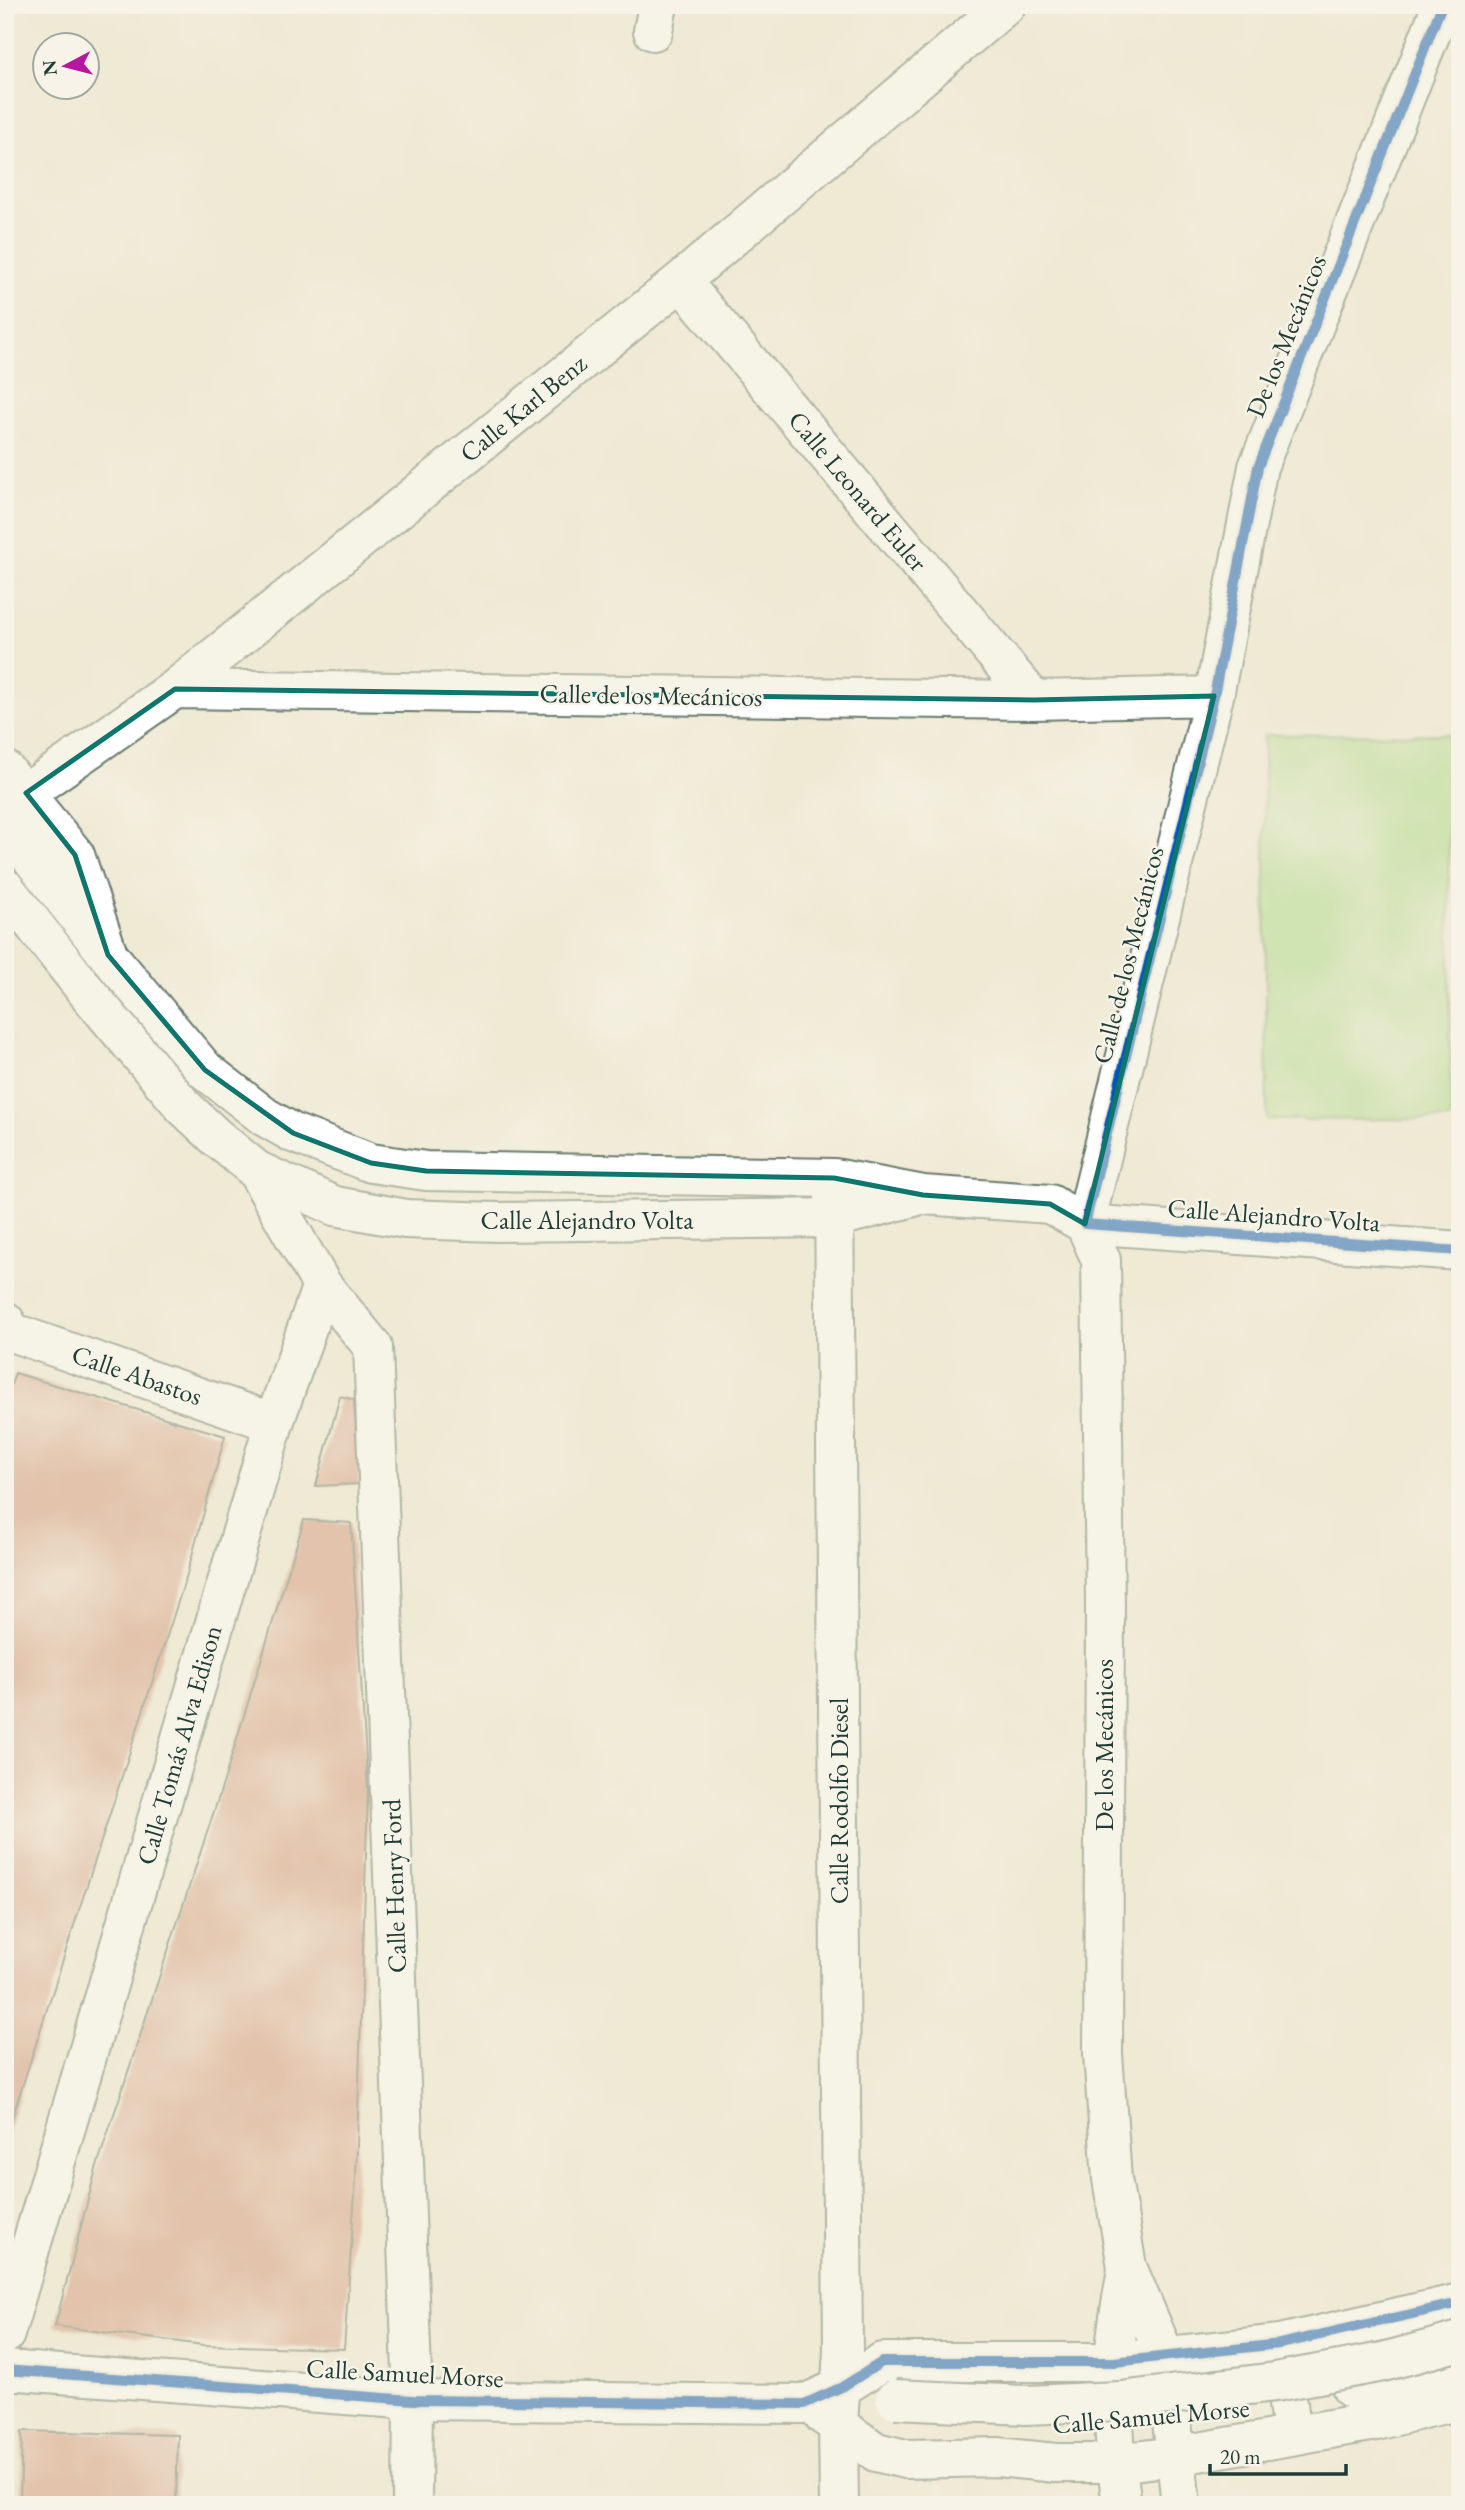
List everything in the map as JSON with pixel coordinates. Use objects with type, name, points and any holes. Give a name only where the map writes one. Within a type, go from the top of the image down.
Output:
[{"type":"street","name":"Calle Karl Benz","points":[[16,781],[174,689],[681,281],[1006,5]]},
{"type":"street","name":"De los Mecánicos","points":[[1214,696],[1258,467],[1443,5]]},
{"type":"street","name":"Calle Leonard Euler","points":[[681,281],[1034,700]]},
{"type":"street","name":"Calle de los Mecánicos","points":[[174,689],[1034,700],[1214,696],[1085,1224]]},
{"type":"street","points":[[16,781],[75,855],[108,955]]},
{"type":"street","name":"Calle Alejandro Volta","points":[[5,824],[108,955],[205,1070],[265,1116],[293,1133],[371,1163],[426,1171],[834,1178],[923,1195],[1051,1204],[1085,1224],[1460,1251]]},
{"type":"street","name":"Calle Alejandro Volta","points":[[5,888],[163,1084],[216,1137],[256,1170],[335,1206],[406,1219],[497,1222],[835,1218],[923,1195]]},
{"type":"street","points":[[265,1116],[256,1170],[322,1285]]},
{"type":"street","name":"Calle Rodolfo Diesel","points":[[834,1178],[839,2505]]},
{"type":"street","name":"De los Mecánicos","points":[[1085,1224],[1101,1261],[1105,1607],[1103,2054],[1112,2179],[1127,2267],[1164,2356],[1181,2505]]},
{"type":"street","name":"Calle Tomás Alva Edison","points":[[5,2334],[274,1423],[322,1285]]},
{"type":"street","name":"Calle Henry Ford","points":[[322,1285],[373,1347],[414,2400],[412,2505]]},
{"type":"street","name":"Calle Abastos","points":[[5,1321],[11,1332],[274,1423]]},
{"type":"street","name":"De los Mecánicos","points":[[1122,2505],[1113,2411],[1114,2362],[1127,2267]]},
{"type":"street","points":[[1460,2303],[1280,2344],[1114,2362],[882,2362],[839,2416],[876,2452],[905,2459],[997,2457],[1056,2463],[1116,2463],[1175,2456],[1376,2421],[1460,2400]]},
{"type":"street","name":"Calle Samuel Morse","points":[[5,2370],[414,2400],[804,2404],[839,2416],[1133,2399],[1275,2382],[1382,2362],[1460,2341]]},
{"type":"street","points":[[1280,2344],[1292,2436]]},
{"type":"street","name":"Calle Samuel Morse","points":[[892,2412],[930,2427],[1031,2427],[1175,2416],[1320,2396],[1460,2364]]},
{"type":"highlighted area","points":[[175,689],[1034,700],[1214,696],[1085,1224],[1050,1204],[923,1195],[834,1178],[426,1171],[371,1163],[293,1133],[205,1070],[108,955],[75,855],[26,793]]},
{"type":"green space","points":[[1448,734],[1451,1119],[1267,1120],[1264,735]]},
{"type":"building","points":[[15,1373],[225,1436],[187,1574],[6,2137],[5,1402]]},
{"type":"building","points":[[340,1396],[354,1400],[359,1484],[316,1486]]},
{"type":"building","points":[[304,1520],[351,1523],[368,1790],[356,2178],[344,2349],[203,2345],[55,2326],[96,2169],[223,1784]]},
{"type":"building","points":[[22,2431],[178,2435],[176,2505],[20,2505]]},
{"type":"cycle path","points":[[1442,5],[1258,467],[1214,696],[1085,1224],[1460,1251]]},
{"type":"cycle path","points":[[5,2370],[413,2400],[804,2404],[842,2387],[882,2362],[1114,2362],[1280,2344],[1460,2303]]}]
